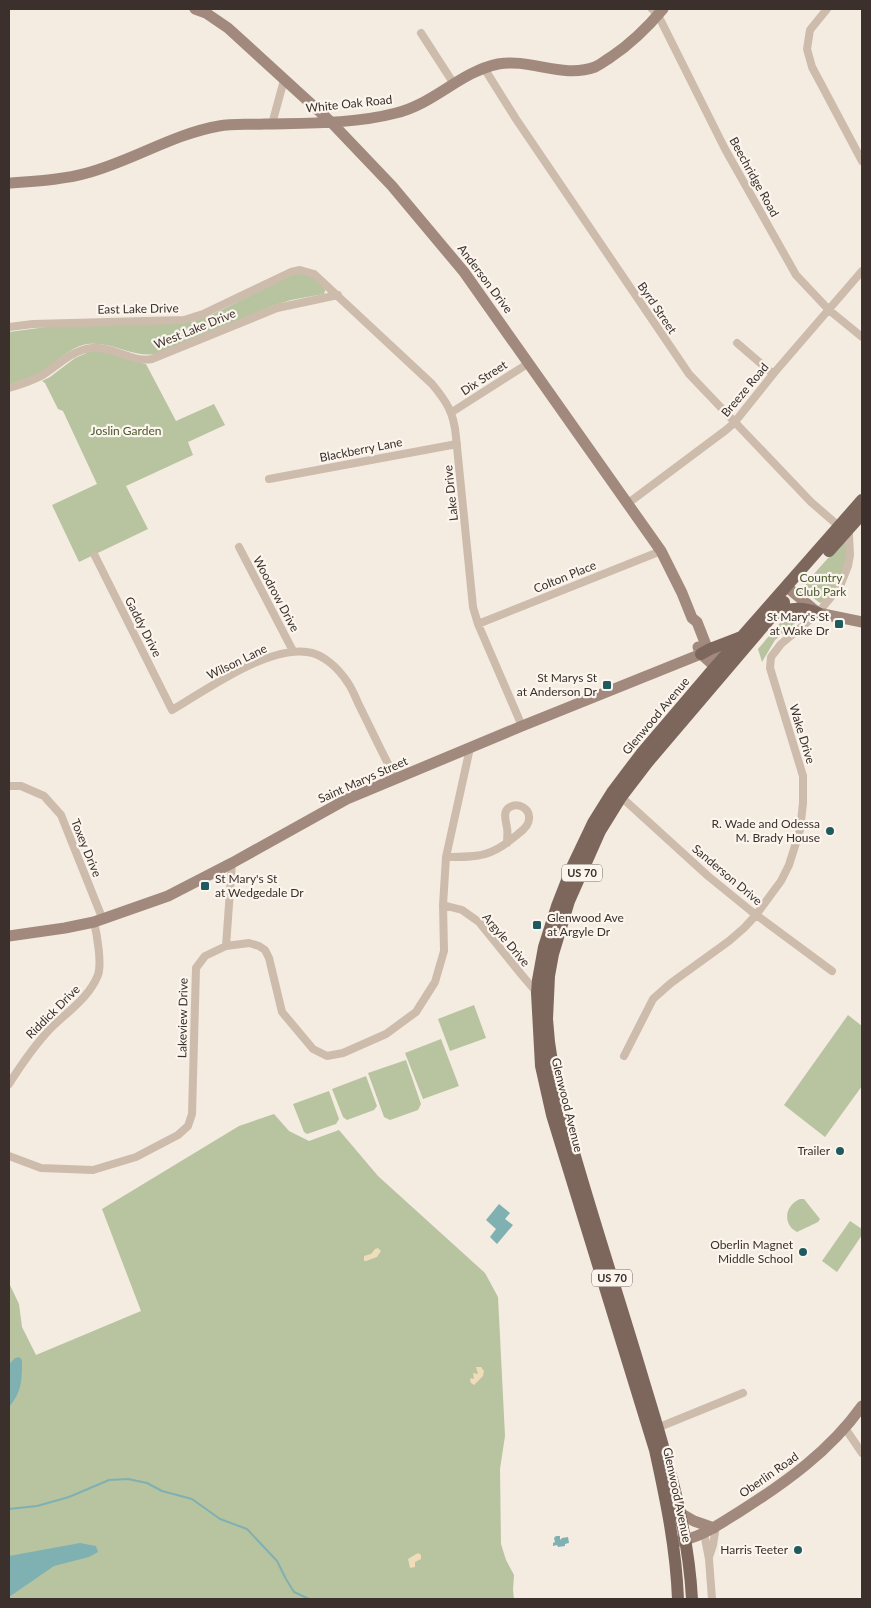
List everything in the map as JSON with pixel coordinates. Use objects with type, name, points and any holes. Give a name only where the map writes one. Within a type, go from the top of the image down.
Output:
[{"type":"main road","name":"Glenwood Avenue","points":[[692,1599],[690,1566],[665,1495],[655,1450],[547,1093],[540,1053],[544,947],[573,865],[594,823],[617,794],[647,763],[723,667],[743,636],[789,590],[843,529],[862,500]]},
{"type":"main road","name":"Glenwood Avenue","points":[[843,529],[862,514]]},
{"type":"main road","name":"Glenwood Avenue","points":[[723,667],[773,616],[789,590]]},
{"type":"main road","points":[[773,616],[792,609],[808,609],[818,613]]},
{"type":"main road","points":[[705,651],[743,636]]},
{"type":"main road","name":"Glenwood Avenue","points":[[542,995],[556,1089],[657,1428],[680,1513],[678,1599]]},
{"type":"street","points":[[827,9],[810,30],[807,49],[812,67],[862,161]]},
{"type":"street","name":"Anderson Drive","points":[[202,10],[228,28],[331,122],[392,186],[464,272],[661,551],[692,618],[697,622],[706,645],[705,651]]},
{"type":"street","name":"White Oak Road","points":[[9,183],[61,178],[88,173],[194,132],[221,126],[331,122],[398,113],[424,103],[469,74],[500,64],[522,64],[574,72],[596,67],[630,44],[658,11]]},
{"type":"street","name":"Beechridge Road","points":[[658,11],[723,144],[796,275],[829,310],[862,337]]},
{"type":"street","points":[[421,33],[454,84]]},
{"type":"street","name":"Byrd Street","points":[[484,68],[516,119],[689,374],[811,502],[843,529]]},
{"type":"street","points":[[272,124],[284,80]]},
{"type":"street","name":"East Lake Drive","points":[[9,327],[42,323],[184,320],[203,314],[278,277],[300,270],[314,274],[338,295]]},
{"type":"street","name":"Breeze Road","points":[[627,504],[726,430],[862,271]]},
{"type":"street","name":"West Lake Drive","points":[[9,388],[41,376],[72,354],[86,349],[100,348],[147,360],[164,355],[277,308],[338,295]]},
{"type":"street","name":"Lake Drive","points":[[338,295],[432,384],[452,412],[455,423],[473,608],[478,624],[522,726]]},
{"type":"street","points":[[737,343],[773,374]]},
{"type":"street","name":"Dix Street","points":[[452,412],[529,362]]},
{"type":"street","name":"Blackberry Lane","points":[[269,479],[457,444]]},
{"type":"street","name":"Wake Drive","points":[[624,1056],[653,999],[671,983],[729,941],[756,915],[781,881],[789,865],[800,830],[803,776],[770,668],[771,657],[781,644],[818,613],[834,595],[846,574],[850,555],[850,536],[843,529]]},
{"type":"street","name":"Woodrow Drive","points":[[239,547],[293,651]]},
{"type":"street","name":"Colton Place","points":[[478,624],[661,551]]},
{"type":"street","name":"Gaddy Drive","points":[[95,556],[172,710]]},
{"type":"street","points":[[789,590],[818,613],[862,622]]},
{"type":"street","name":"Wilson Lane","points":[[172,710],[241,670],[293,651],[308,652],[323,657],[336,668],[348,683],[396,779]]},
{"type":"street","points":[[705,651],[723,667]]},
{"type":"street","name":"Saint Marys Street","points":[[9,936],[99,921],[168,896],[340,803],[705,651]]},
{"type":"street","name":"Lakeview Drive","points":[[9,1156],[41,1168],[94,1170],[136,1158],[178,1135],[188,1126],[192,1114],[196,968],[205,956],[226,946],[249,943],[265,950],[269,958],[282,1012],[313,1049],[327,1056],[343,1053],[386,1034],[416,1012],[435,982],[444,951],[443,905],[446,857],[470,748]]},
{"type":"street","name":"Toxey Drive","points":[[9,786],[21,786],[44,796],[61,815],[99,921]]},
{"type":"street","name":"Sanderson Drive","points":[[617,794],[708,876],[756,915],[832,970]]},
{"type":"street","points":[[446,857],[472,857],[492,852],[507,844],[527,824],[529,818],[524,808],[518,805],[509,807],[504,818],[507,829],[507,844]]},
{"type":"street","points":[[226,946],[232,863]]},
{"type":"street","name":"Argyle Drive","points":[[443,905],[462,910],[478,922],[542,995]]},
{"type":"street","name":"Riddick Drive","points":[[9,1084],[32,1049],[88,993],[99,973],[99,921]]},
{"type":"street","points":[[657,1428],[743,1393]]},
{"type":"street","name":"Oberlin Road","points":[[680,1541],[711,1529],[774,1491],[821,1453],[846,1428],[862,1406]]},
{"type":"street","points":[[846,1428],[862,1452]]},
{"type":"street","points":[[680,1513],[711,1529]]},
{"type":"street","points":[[711,1529],[709,1559],[712,1599]]},
{"type":"street","points":[[709,1559],[713,1545],[711,1529]]},
{"type":"green space","points":[[296,273],[314,276],[326,288],[324,294],[291,300],[272,306],[157,354],[139,354],[106,345],[81,345],[38,374],[9,385],[9,332],[61,325],[191,322],[213,314]]},
{"type":"green space","name":"Joslin Garden","points":[[91,351],[112,354],[146,364],[176,421],[214,404],[225,425],[188,442],[193,455],[126,486],[148,529],[79,562],[52,505],[97,484],[63,411],[58,409],[45,383],[42,381],[75,358]]},
{"type":"green space","name":"Country Club Park","points":[[845,540],[849,544],[841,575],[829,595],[820,603],[808,594],[805,587],[806,583]]},
{"type":"green space","name":"Country Club Park","points":[[799,613],[799,620],[775,640],[762,662],[758,649],[786,616]]},
{"type":"green space","points":[[474,1005],[486,1038],[450,1051],[438,1019]]},
{"type":"green space","points":[[848,1015],[862,1026],[862,1086],[825,1137],[784,1105]]},
{"type":"green space","points":[[441,1039],[459,1086],[423,1099],[405,1053]]},
{"type":"green space","points":[[406,1060],[421,1104],[418,1110],[390,1120],[384,1117],[368,1073]]},
{"type":"green space","points":[[366,1076],[377,1106],[374,1110],[347,1120],[343,1117],[332,1089]]},
{"type":"green space","points":[[329,1091],[339,1119],[336,1124],[307,1134],[304,1132],[293,1104]]},
{"type":"green space","points":[[274,1114],[289,1131],[309,1141],[339,1130],[378,1176],[485,1273],[498,1297],[505,1436],[500,1469],[501,1544],[506,1560],[514,1575],[514,1599],[9,1599],[9,1283],[19,1304],[22,1327],[36,1355],[141,1311],[102,1209],[239,1126]]},
{"type":"green space","points":[[800,1199],[804,1199],[820,1219],[818,1222],[797,1232],[789,1224],[787,1215],[791,1206]]},
{"type":"green space","points":[[850,1221],[862,1229],[862,1235],[837,1272],[822,1261]]},
{"type":"sand","points":[[378,1248],[381,1251],[377,1257],[364,1261],[364,1256],[371,1254]]},
{"type":"sand","points":[[476,1367],[481,1367],[484,1371],[483,1376],[474,1385],[470,1380],[471,1378],[474,1379],[473,1373],[478,1374]]},
{"type":"sand","points":[[418,1553],[421,1555],[421,1559],[415,1562],[415,1567],[410,1568],[408,1559]]},
{"type":"water","points":[[499,1204],[510,1213],[505,1219],[513,1225],[497,1244],[490,1237],[496,1229],[486,1220]]},
{"type":"water","points":[[19,1357],[22,1360],[22,1374],[19,1391],[9,1407],[9,1364]]},
{"type":"water","points":[[556,1536],[560,1536],[560,1540],[568,1537],[569,1543],[565,1544],[565,1546],[553,1546]]},
{"type":"water","points":[[80,1543],[96,1546],[98,1552],[89,1557],[54,1566],[9,1597],[9,1556]]},
{"type":"waterway","points":[[9,1509],[37,1506],[69,1497],[109,1480],[128,1479],[147,1483],[162,1491],[192,1499],[220,1519],[247,1529],[277,1561],[294,1592],[309,1599]]},
{"type":"place","name":"St Mary's St at Wake Dr","points":[[839,624]]},
{"type":"place","name":"St Marys St at Anderson Dr","points":[[607,685]]},
{"type":"place","name":"R. Wade and Odessa M. Brady House","points":[[830,831]]},
{"type":"place","name":"St Mary's St at Wedgedale Dr","points":[[205,886]]},
{"type":"place","name":"Glenwood Ave at Argyle Dr","points":[[537,925]]},
{"type":"place","name":"Trailer","points":[[840,1151]]},
{"type":"place","name":"Oberlin Magnet Middle School","points":[[803,1252]]},
{"type":"place","name":"Harris Teeter","points":[[798,1550]]}]
